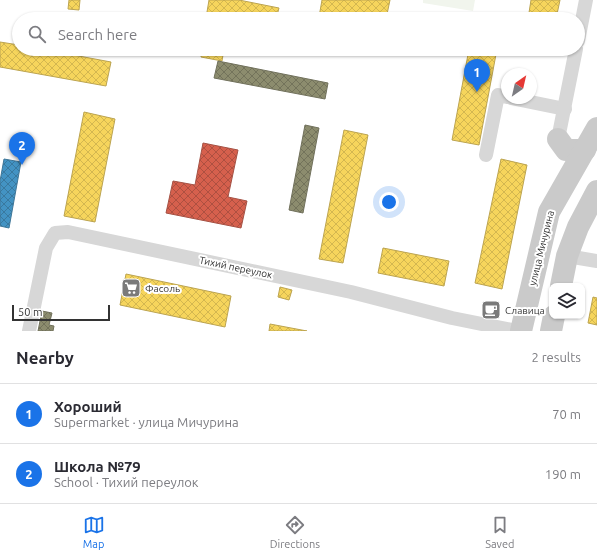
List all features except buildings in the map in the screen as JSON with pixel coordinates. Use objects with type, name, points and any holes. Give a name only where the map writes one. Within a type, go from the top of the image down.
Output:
[{"type":"main road","name":"улица Мичурина","points":[[521,331],[549,212],[597,128]]},
{"type":"main road","points":[[558,139],[566,150],[585,150]]},
{"type":"main road","points":[[561,283],[567,256],[581,219],[597,191]]},
{"type":"main road","points":[[551,331],[553,319]]},
{"type":"street","points":[[584,12],[586,0]]},
{"type":"street","points":[[558,139],[575,56]]},
{"type":"street","points":[[486,155],[498,95],[501,96]]},
{"type":"street","points":[[537,103],[565,109]]},
{"type":"street","name":"Тихий переулок","points":[[29,331],[46,248],[55,233],[68,232],[351,292],[452,318],[517,331]]},
{"type":"street","points":[[567,256],[597,261]]},
{"type":"shaded area","points":[[423,0],[475,0],[473,11],[423,3]]},
{"type":"place","name":"Хороший","points":[[477,92]]},
{"type":"place","name":"Школа №79","points":[[22,165]]},
{"type":"place","name":"Фасоль","points":[[131,288]]},
{"type":"place","name":"Славица","points":[[491,310]]}]
